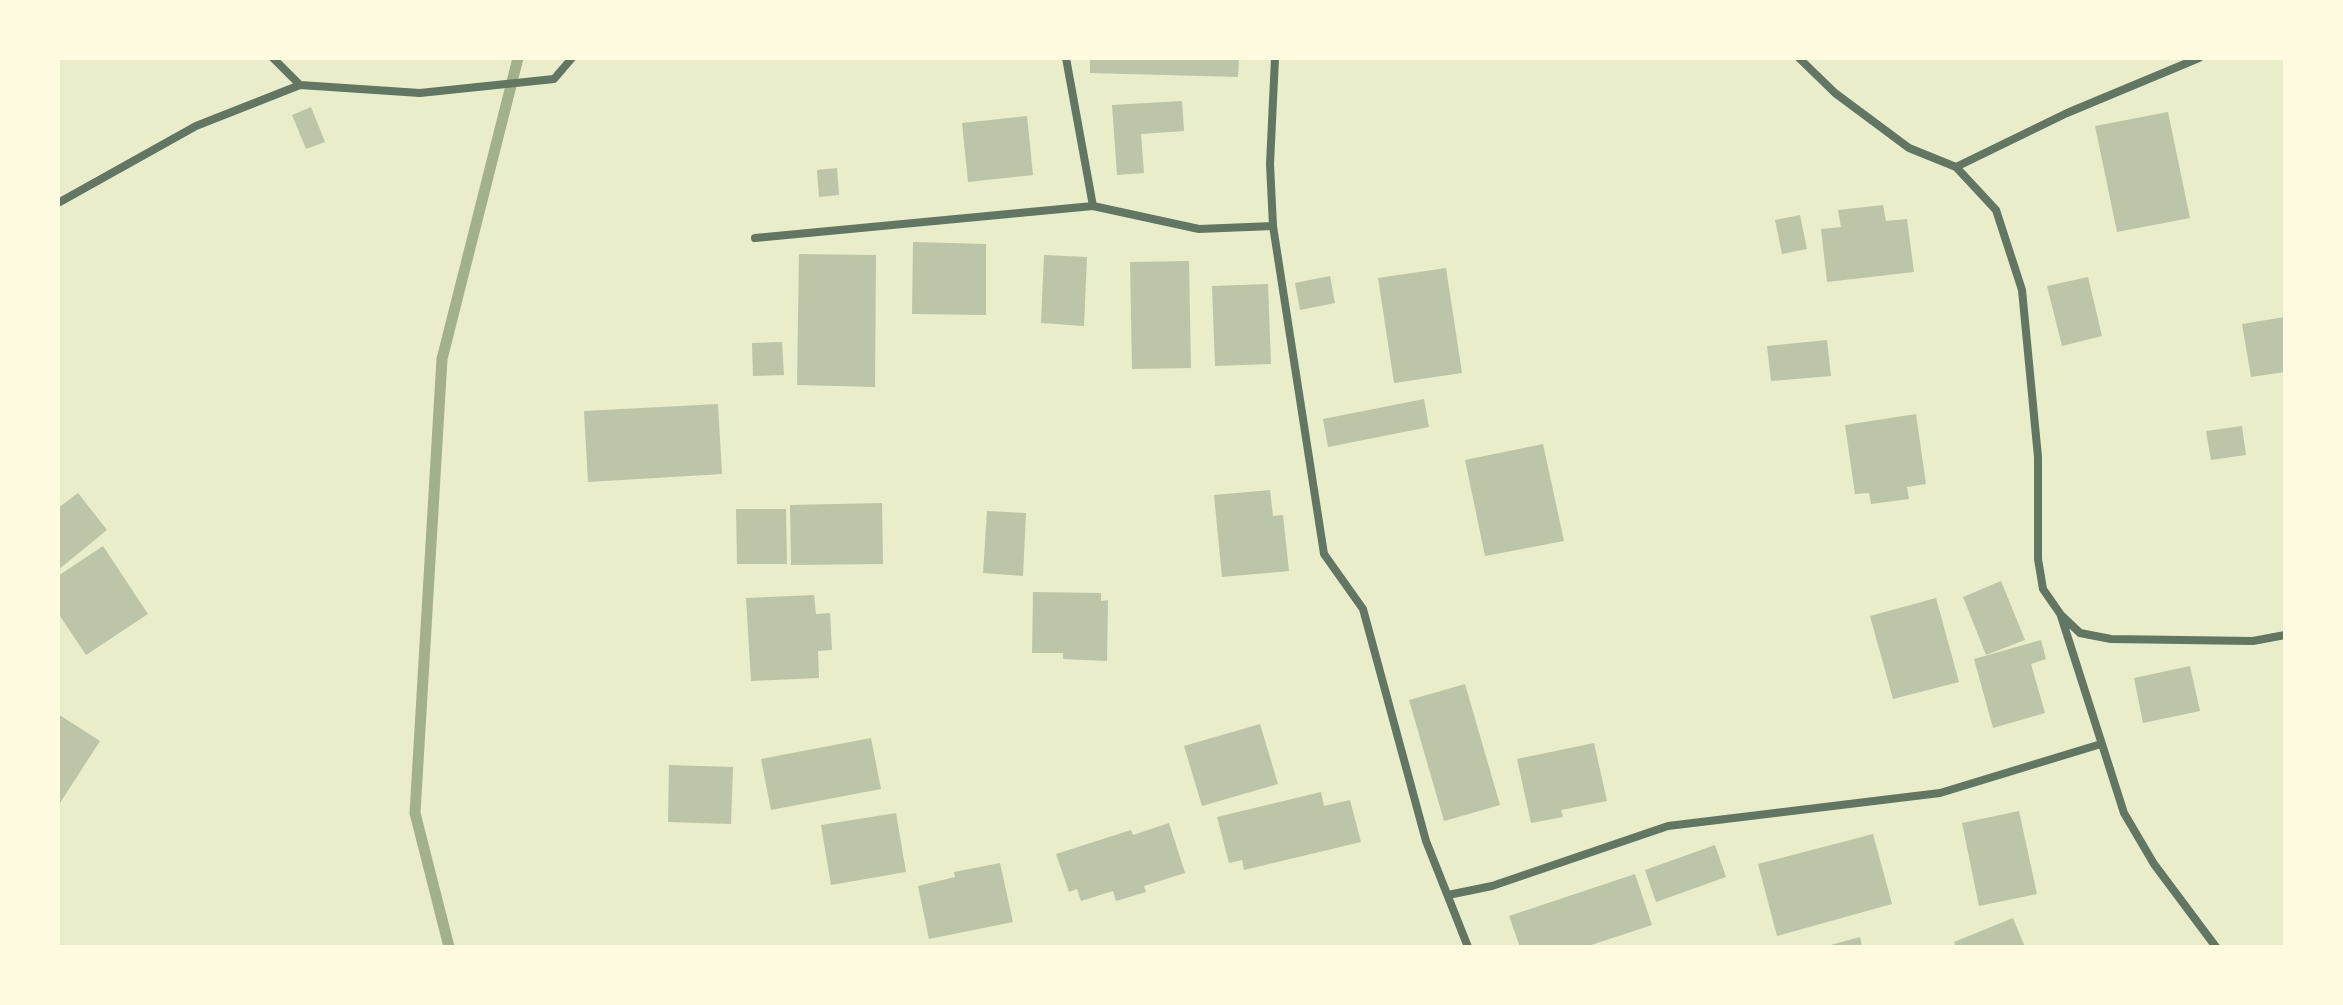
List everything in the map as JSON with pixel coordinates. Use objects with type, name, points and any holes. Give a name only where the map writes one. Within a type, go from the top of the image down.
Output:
[{"type":"street","points":[[273,58],[300,85]]},
{"type":"street","points":[[58,203],[196,126],[300,85],[420,93],[554,79],[572,58]]},
{"type":"street","points":[[1066,58],[1093,206]]},
{"type":"street","points":[[1275,58],[1270,164],[1273,226],[1324,554],[1363,609],[1426,841],[1468,947]]},
{"type":"street","points":[[1799,58],[1835,93],[1909,148],[1956,167],[1996,210],[2022,290],[2038,457],[2038,559],[2043,589],[2061,615],[2080,633],[2111,639],[2253,641],[2285,635]]},
{"type":"street","points":[[1956,167],[2067,113],[2199,58]]},
{"type":"street","points":[[755,238],[1093,206],[1199,229],[1273,226]]},
{"type":"street","points":[[2061,615],[2124,813],[2154,864],[2216,947]]},
{"type":"street","points":[[1448,895],[1492,886],[1668,826],[1940,793],[2101,744]]},
{"type":"building","points":[[1090,58],[1239,58],[1238,77],[1090,73]]},
{"type":"building","points":[[1182,101],[1184,131],[1141,134],[1144,173],[1117,175],[1112,105]]},
{"type":"building","points":[[311,107],[325,142],[306,149],[292,115]]},
{"type":"building","points":[[2168,112],[2190,218],[2117,232],[2095,126]]},
{"type":"building","points":[[1027,116],[1033,175],[968,182],[962,123]]},
{"type":"building","points":[[837,168],[839,195],[819,197],[817,170]]},
{"type":"building","points":[[1883,205],[1886,221],[1907,219],[1914,272],[1827,282],[1821,229],[1841,227],[1838,210]]},
{"type":"building","points":[[1800,215],[1807,249],[1782,254],[1775,220]]},
{"type":"building","points":[[913,242],[986,244],[986,315],[912,314]]},
{"type":"building","points":[[799,254],[876,255],[875,387],[797,385]]},
{"type":"building","points":[[1044,255],[1087,257],[1084,326],[1041,323]]},
{"type":"building","points":[[1189,261],[1191,368],[1132,369],[1130,262]]},
{"type":"building","points":[[1446,268],[1462,373],[1394,383],[1378,278]]},
{"type":"building","points":[[1330,276],[1335,303],[1300,310],[1295,283]]},
{"type":"building","points":[[2088,277],[2102,336],[2062,346],[2047,286]]},
{"type":"building","points":[[1268,284],[1271,364],[1215,366],[1212,286]]},
{"type":"building","points":[[2285,317],[2285,372],[2251,377],[2242,324]]},
{"type":"building","points":[[1827,340],[1831,376],[1771,381],[1767,346]]},
{"type":"building","points":[[782,342],[784,375],[753,376],[752,343]]},
{"type":"building","points":[[1424,399],[1429,427],[1328,447],[1323,419]]},
{"type":"building","points":[[718,404],[722,474],[588,482],[584,411]]},
{"type":"building","points":[[1916,414],[1926,484],[1907,487],[1909,499],[1871,504],[1869,493],[1855,494],[1845,425]]},
{"type":"building","points":[[2242,426],[2246,455],[2211,460],[2206,431]]},
{"type":"building","points":[[1543,444],[1564,541],[1485,556],[1465,460]]},
{"type":"building","points":[[1270,490],[1273,516],[1283,515],[1289,571],[1222,577],[1214,495]]},
{"type":"building","points":[[78,493],[107,530],[58,570],[58,508]]},
{"type":"building","points":[[882,503],[883,564],[791,565],[790,505]]},
{"type":"building","points":[[736,509],[786,509],[787,564],[737,564]]},
{"type":"building","points":[[987,511],[1026,513],[1023,576],[983,573]]},
{"type":"building","points":[[103,546],[148,614],[86,655],[58,613],[58,576]]},
{"type":"building","points":[[2001,581],[2025,640],[1986,655],[1963,597]]},
{"type":"building","points":[[1033,592],[1101,593],[1101,601],[1108,600],[1107,661],[1063,659],[1063,653],[1032,653]]},
{"type":"building","points":[[814,595],[816,614],[830,613],[832,650],[818,651],[819,678],[751,681],[746,598]]},
{"type":"building","points":[[1936,598],[1959,682],[1893,699],[1870,616]]},
{"type":"building","points":[[2041,640],[2046,659],[2031,664],[2045,713],[1993,728],[1974,659]]},
{"type":"building","points":[[2190,666],[2200,711],[2143,723],[2134,678]]},
{"type":"building","points":[[1465,684],[1500,805],[1444,821],[1409,700]]},
{"type":"building","points":[[58,714],[100,741],[58,806]]},
{"type":"building","points":[[1260,724],[1278,784],[1202,806],[1184,746]]},
{"type":"building","points":[[871,738],[881,789],[771,810],[761,759]]},
{"type":"building","points":[[1594,743],[1607,801],[1561,810],[1563,817],[1531,823],[1517,759]]},
{"type":"building","points":[[669,765],[733,767],[731,824],[668,822]]},
{"type":"building","points":[[1321,792],[1324,806],[1350,800],[1361,842],[1244,870],[1242,860],[1229,863],[1217,817]]},
{"type":"building","points":[[2019,811],[2037,894],[1979,906],[1962,823]]},
{"type":"building","points":[[896,813],[906,872],[831,885],[821,825]]},
{"type":"building","points":[[1169,823],[1185,873],[1144,886],[1146,892],[1116,901],[1113,891],[1081,901],[1077,889],[1069,892],[1056,854],[1131,830],[1133,835]]},
{"type":"building","points":[[1873,834],[1892,904],[1777,936],[1758,864]]},
{"type":"building","points":[[1715,845],[1726,877],[1656,902],[1645,870]]},
{"type":"building","points":[[1000,863],[1013,922],[929,939],[918,886],[955,877],[954,872]]},
{"type":"building","points":[[1635,874],[1652,925],[1585,947],[1520,947],[1509,916]]},
{"type":"building","points":[[2013,918],[2025,947],[1956,947],[1954,942]]},
{"type":"building","points":[[1860,937],[1862,947],[1827,947],[1827,946]]},
{"type":"waterway","points":[[449,947],[415,813],[442,359],[518,58]]}]
